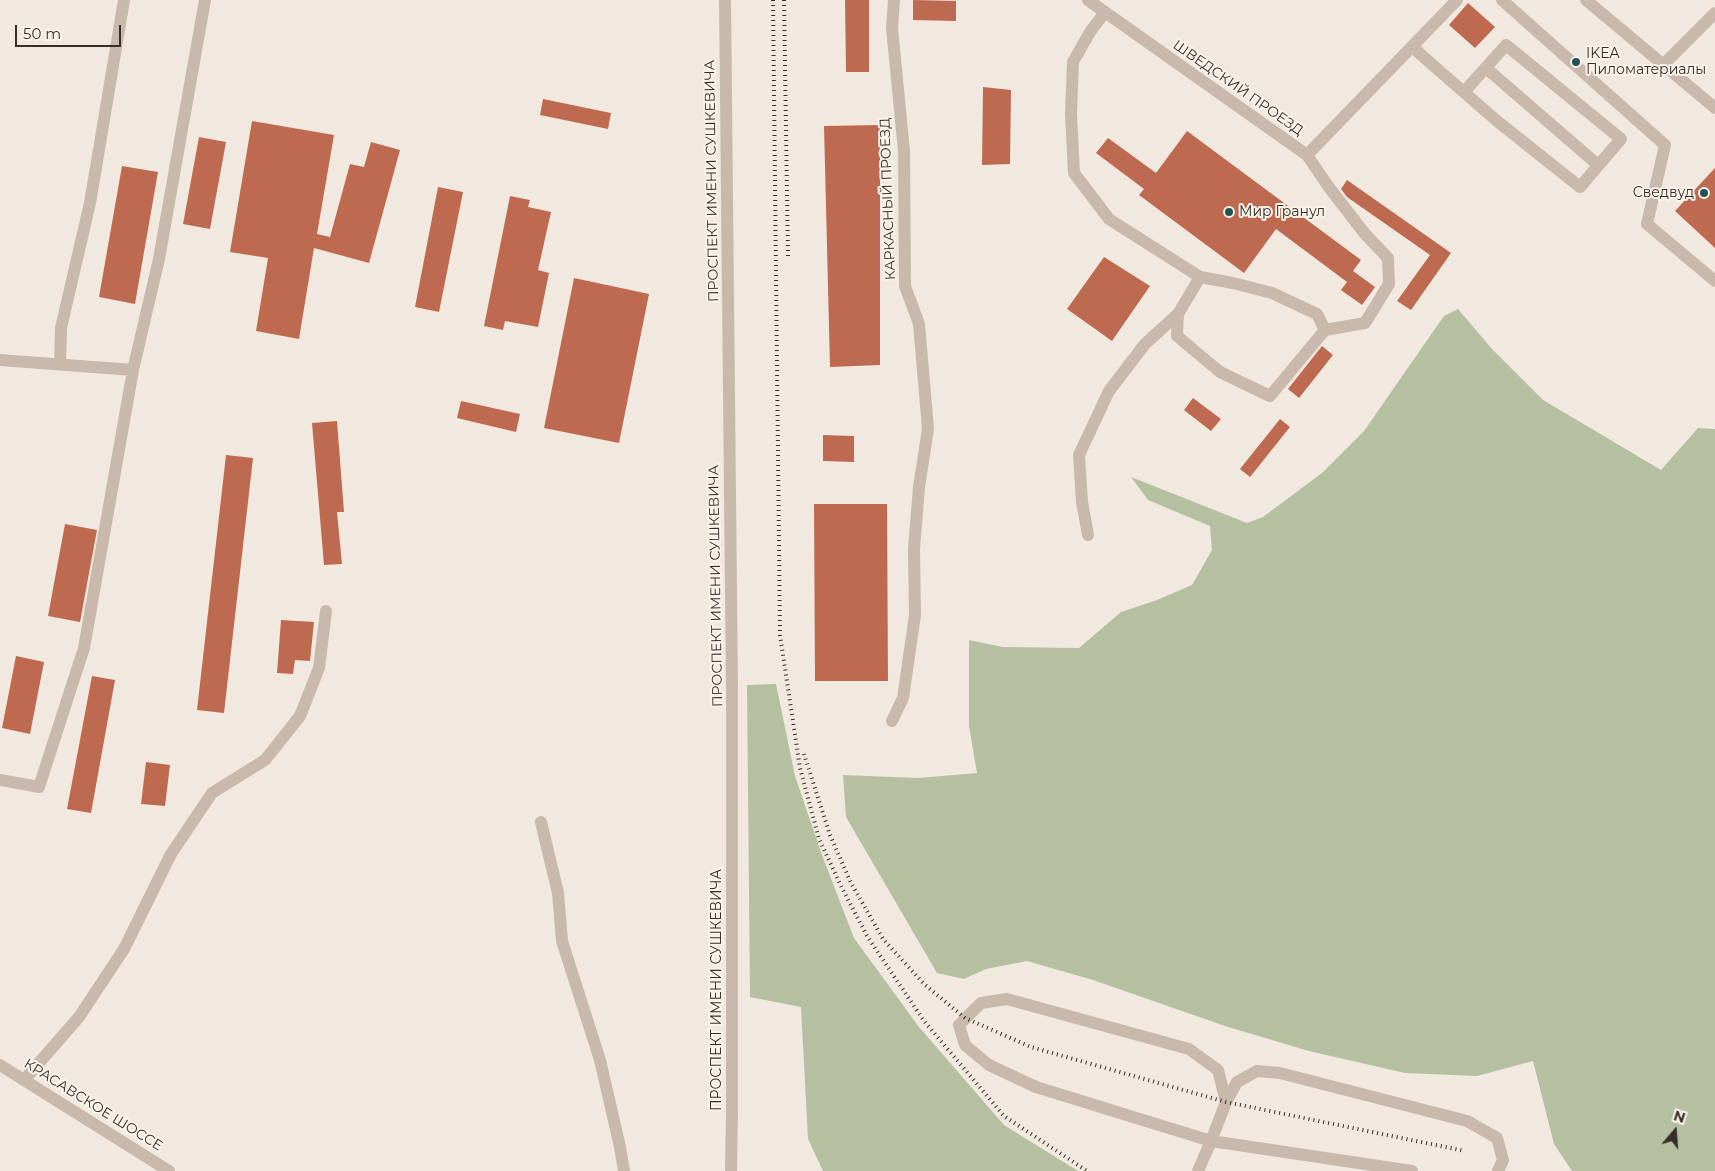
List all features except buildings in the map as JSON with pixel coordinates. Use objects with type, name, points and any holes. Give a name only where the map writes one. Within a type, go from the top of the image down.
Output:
[{"type":"street","points":[[60,364],[61,328],[90,203],[124,0]]},
{"type":"street","points":[[0,780],[39,788],[84,648],[133,370],[159,259],[205,0]]},
{"type":"street","name":"ПРОСПЕКТ ИМЕНИ СУШКЕВИЧА","points":[[725,0],[732,689],[731,1171]]},
{"type":"street","name":"КАРКАСНЫЙ ПРОЕЗД","points":[[892,721],[903,698],[916,615],[914,549],[918,496],[928,429],[919,324],[905,286],[904,151],[892,28],[894,0]]},
{"type":"street","name":"ШВЕДСКИЙ ПРОЕЗД","points":[[1088,0],[1307,155],[1457,0]]},
{"type":"street","points":[[1502,0],[1665,145],[1646,224],[1715,281]]},
{"type":"street","points":[[1586,0],[1715,108]]},
{"type":"street","points":[[1105,12],[1090,32],[1073,62],[1071,114],[1074,173],[1110,219],[1200,278],[1233,282],[1272,293],[1317,314],[1325,330]]},
{"type":"street","points":[[1664,64],[1715,13]]},
{"type":"street","points":[[1413,46],[1419,53],[1464,92],[1497,120],[1580,186],[1621,139],[1506,45],[1464,92]]},
{"type":"street","points":[[1486,68],[1598,165]]},
{"type":"street","points":[[1178,314],[1177,336],[1220,372],[1270,396],[1325,330],[1365,323],[1389,284],[1388,258],[1366,234],[1328,186],[1307,155]]},
{"type":"street","points":[[1088,534],[1082,502],[1079,455],[1109,391],[1145,344],[1178,314],[1200,278]]},
{"type":"street","points":[[0,360],[133,370]]},
{"type":"street","points":[[25,1079],[79,1017],[124,949],[171,854],[212,793],[265,760],[300,716],[319,668],[326,611]]},
{"type":"street","points":[[541,822],[558,893],[562,941],[600,1060],[624,1171]]},
{"type":"street","points":[[1226,1102],[1218,1070],[1189,1049],[1007,998],[981,1003],[959,1026],[964,1045],[989,1065],[1036,1087],[1211,1141],[1412,1171]]},
{"type":"street","name":"КРАСАВСКОЕ ШОССЕ","points":[[0,1065],[169,1171]]},
{"type":"street","points":[[1198,1171],[1226,1102],[1237,1082],[1257,1071],[1280,1073],[1467,1121],[1497,1138],[1502,1160],[1498,1171]]},
{"type":"green space","points":[[1458,309],[1492,349],[1543,400],[1661,470],[1698,428],[1715,429],[1715,1171],[1572,1171],[1554,1144],[1533,1061],[1477,1076],[1405,1073],[1309,1051],[1228,1027],[1093,980],[1027,961],[986,969],[964,979],[937,973],[846,817],[843,775],[918,778],[977,773],[969,726],[969,640],[1003,647],[1079,648],[1121,612],[1157,600],[1192,585],[1212,550],[1210,526],[1148,500],[1131,477],[1247,523],[1263,517],[1322,473],[1364,431],[1444,316]]},
{"type":"green space","points":[[776,684],[795,776],[822,855],[854,938],[919,1027],[1004,1125],[1078,1171],[823,1171],[808,1139],[801,1007],[750,997],[747,685]]},
{"type":"railway","points":[[773,0],[780,635],[800,768],[819,839],[867,936],[924,1021],[1004,1116],[1087,1171]]},
{"type":"railway","points":[[784,0],[788,256]]},
{"type":"railway","points":[[804,754],[830,835],[851,883],[883,939],[924,984],[965,1018],[1031,1047],[1226,1102],[1465,1151]]},
{"type":"place","name":"IKEA Пиломатериалы","points":[[1576,62]]},
{"type":"place","name":"Сведвуд","points":[[1704,193]]},
{"type":"place","name":"Мир Гранул","points":[[1229,212]]}]
